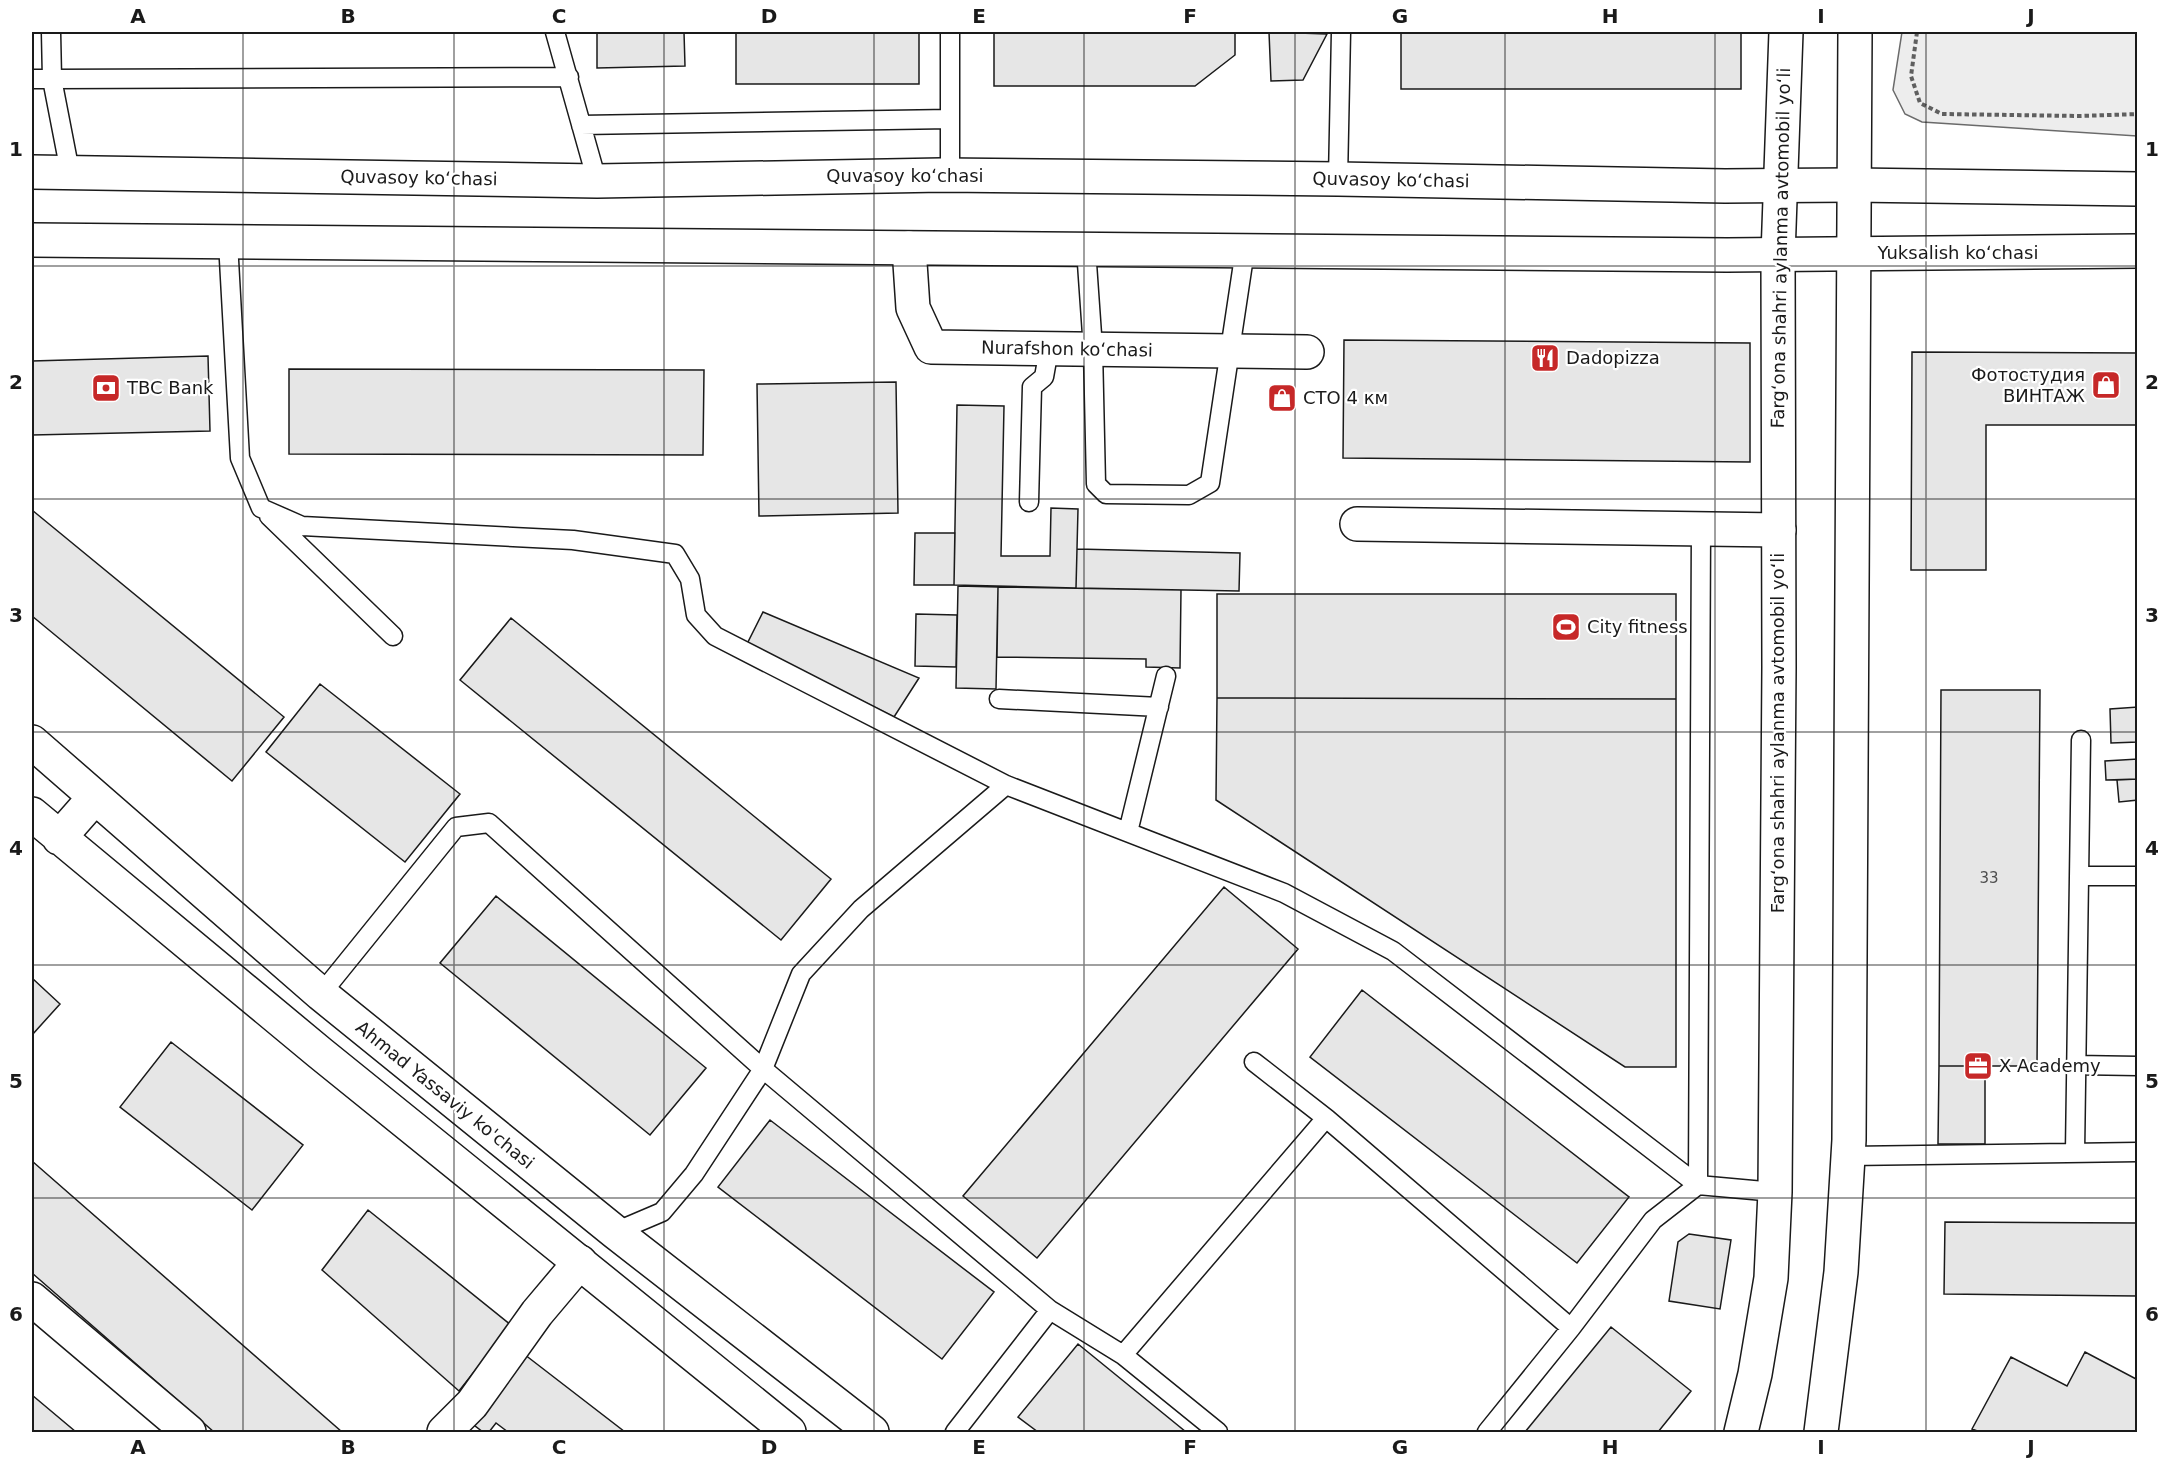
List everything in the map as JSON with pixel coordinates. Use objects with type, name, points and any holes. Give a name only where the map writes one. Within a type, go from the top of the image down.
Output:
[{"type":"main road","name":"Fargʻona shahri aylanma avtomobil yoʻli","points":[[1741,1432],[1755,1374],[1771,1278],[1775,1192],[1779,530],[1778,255],[1786,32]]},
{"type":"main road","points":[[1821,1432],[1841,1272],[1848,1156],[1855,32]]},
{"type":"main road","name":"Quvasoy koʻchasi","points":[[32,172],[597,181],[950,175],[1779,185]]},
{"type":"main road","points":[[1779,185],[2138,189]]},
{"type":"main road","points":[[32,240],[1778,255]]},
{"type":"main road","name":"Nurafshon koʻchasi","points":[[909,248],[913,308],[931,347],[1307,351]]},
{"type":"main road","name":"Yuksalish koʻchasi","points":[[1778,255],[2138,251]]},
{"type":"main road","points":[[1357,524],[1779,530]]},
{"type":"main road","name":"Ahmad Yassaviy ko'chasi","points":[[32,742],[321,994],[615,1232],[872,1432]]},
{"type":"main road","points":[[59,838],[95,797]]},
{"type":"main road","points":[[32,814],[320,1053],[789,1432]]},
{"type":"main road","points":[[444,1432],[472,1404],[537,1313],[580,1262]]},
{"type":"main road","points":[[32,1299],[189,1432]]},
{"type":"lane","points":[[51,32],[52,79],[70,172]]},
{"type":"lane","points":[[555,32],[597,181]]},
{"type":"lane","points":[[950,32],[950,175]]},
{"type":"lane","points":[[1338,179],[1341,32]]},
{"type":"lane","points":[[32,78],[569,76]]},
{"type":"lane","points":[[582,125],[950,118]]},
{"type":"lane","points":[[228,242],[240,458],[261,508],[393,636]]},
{"type":"lane","points":[[1086,249],[1093,349],[1096,484],[1106,494],[1189,495],[1210,483],[1245,250]]},
{"type":"lane","points":[[1029,502],[1032,387],[1044,376],[1049,348]]},
{"type":"lane","points":[[261,508],[302,526],[573,540],[675,554],[690,579],[696,615],[715,636],[1006,785],[1284,893],[1393,951],[1698,1185],[1775,1192]]},
{"type":"lane","points":[[1698,1185],[1701,528]]},
{"type":"lane","points":[[1128,832],[1166,676]]},
{"type":"lane","points":[[999,699],[1159,707]]},
{"type":"lane","points":[[2075,1152],[2081,740]]},
{"type":"lane","points":[[615,1232],[662,1212],[694,1174],[763,1069],[801,974],[861,909],[1006,785]]},
{"type":"lane","points":[[321,994],[456,827],[489,823],[763,1069],[1050,1310],[1124,1355],[1218,1432]]},
{"type":"lane","points":[[2079,876],[2138,876]]},
{"type":"lane","points":[[1254,1062],[1326,1118],[1570,1328]]},
{"type":"lane","points":[[2076,1065],[2138,1066]]},
{"type":"lane","points":[[1124,1355],[1326,1118]]},
{"type":"lane","points":[[1848,1156],[2138,1152]]},
{"type":"lane","points":[[1487,1432],[1653,1220],[1698,1185]]},
{"type":"lane","points":[[955,1432],[1050,1310]]},
{"type":"path","points":[[1917,32],[1911,76],[1920,103],[1942,114],[2080,116],[2138,114]]},
{"type":"shaded area","points":[[1902,32],[2137,32],[2137,136],[1922,122],[1905,114],[1893,90]]},
{"type":"building","points":[[597,32],[684,32],[685,66],[597,68]]},
{"type":"building","points":[[736,32],[919,32],[919,84],[736,84]]},
{"type":"building","points":[[994,32],[1235,32],[1235,55],[1195,86],[994,86]]},
{"type":"building","points":[[1269,32],[1327,34],[1303,80],[1271,81]]},
{"type":"building","points":[[1401,32],[1741,32],[1741,89],[1401,89]]},
{"type":"building","points":[[1344,340],[1750,343],[1750,462],[1343,458]]},
{"type":"building","points":[[1912,352],[2138,353],[2138,425],[1986,425],[1986,570],[1911,570]]},
{"type":"building","points":[[208,356],[210,431],[32,435],[32,361]]},
{"type":"building","points":[[289,369],[704,370],[703,455],[289,454]]},
{"type":"building","points":[[896,382],[898,513],[759,516],[757,384]]},
{"type":"building","points":[[957,405],[1004,406],[1001,556],[1050,556],[1051,508],[1078,509],[1076,588],[954,585]]},
{"type":"building","points":[[32,510],[284,717],[232,781],[32,616]]},
{"type":"building","points":[[915,533],[955,533],[954,585],[914,585]]},
{"type":"building","points":[[1077,549],[1240,553],[1239,591],[1076,588]]},
{"type":"building","points":[[958,586],[998,587],[996,689],[956,688]]},
{"type":"building","points":[[998,587],[1181,590],[1180,668],[1146,667],[1146,659],[997,657]]},
{"type":"building","points":[[1217,594],[1676,594],[1676,699],[1217,698]]},
{"type":"building","points":[[763,612],[919,678],[894,717],[747,644]]},
{"type":"building","points":[[916,614],[957,615],[956,667],[915,666]]},
{"type":"building","points":[[511,618],[831,879],[781,940],[460,680]]},
{"type":"building","points":[[320,684],[460,794],[405,862],[266,752]]},
{"type":"building","points":[[1941,690],[2040,690],[2037,1066],[1939,1066]]},
{"type":"building","points":[[1217,698],[1676,699],[1676,1067],[1625,1067],[1216,800]]},
{"type":"building","points":[[2138,707],[2138,742],[2111,743],[2110,709]]},
{"type":"building","points":[[2138,759],[2138,779],[2106,780],[2105,761]]},
{"type":"building","points":[[2138,779],[2138,800],[2119,802],[2117,780]]},
{"type":"building","points":[[1224,887],[1298,949],[1037,1258],[963,1196]]},
{"type":"building","points":[[496,896],[706,1068],[650,1135],[440,963]]},
{"type":"building","points":[[32,978],[60,1004],[32,1035]]},
{"type":"building","points":[[1362,990],[1629,1197],[1577,1263],[1310,1057]]},
{"type":"building","points":[[171,1042],[303,1145],[252,1210],[120,1107]]},
{"type":"building","points":[[1939,1066],[1985,1066],[1985,1144],[1938,1144]]},
{"type":"building","points":[[770,1120],[994,1292],[942,1359],[718,1187]]},
{"type":"building","points":[[32,1161],[342,1432],[214,1432],[32,1273]]},
{"type":"building","points":[[368,1210],[511,1325],[459,1391],[322,1270]]},
{"type":"building","points":[[1945,1222],[2138,1223],[2138,1296],[1944,1294]]},
{"type":"building","points":[[1689,1234],[1731,1240],[1720,1309],[1669,1301],[1678,1242]]},
{"type":"building","points":[[1611,1327],[1691,1391],[1658,1432],[1525,1432]]},
{"type":"building","points":[[1078,1344],[1186,1432],[1038,1432],[1018,1417]]},
{"type":"building","points":[[520,1351],[625,1432],[508,1432],[496,1423],[489,1432],[483,1432],[466,1419]]},
{"type":"building","points":[[2085,1352],[2138,1380],[2138,1432],[1980,1432],[1972,1429],[2011,1357],[2067,1386]]},
{"type":"building","points":[[32,1395],[76,1432],[32,1432]]},
{"type":"place","name":"Dadopizza","points":[[1545,358]]},
{"type":"place","name":"Фотостудия ВИНТАЖ","points":[[2106,385]]},
{"type":"place","name":"TBC Bank","points":[[106,388]]},
{"type":"place","name":"СТО 4 км","points":[[1282,398]]},
{"type":"place","name":"City fitness","points":[[1566,627]]},
{"type":"place","name":"X Academy","points":[[1978,1066]]}]
